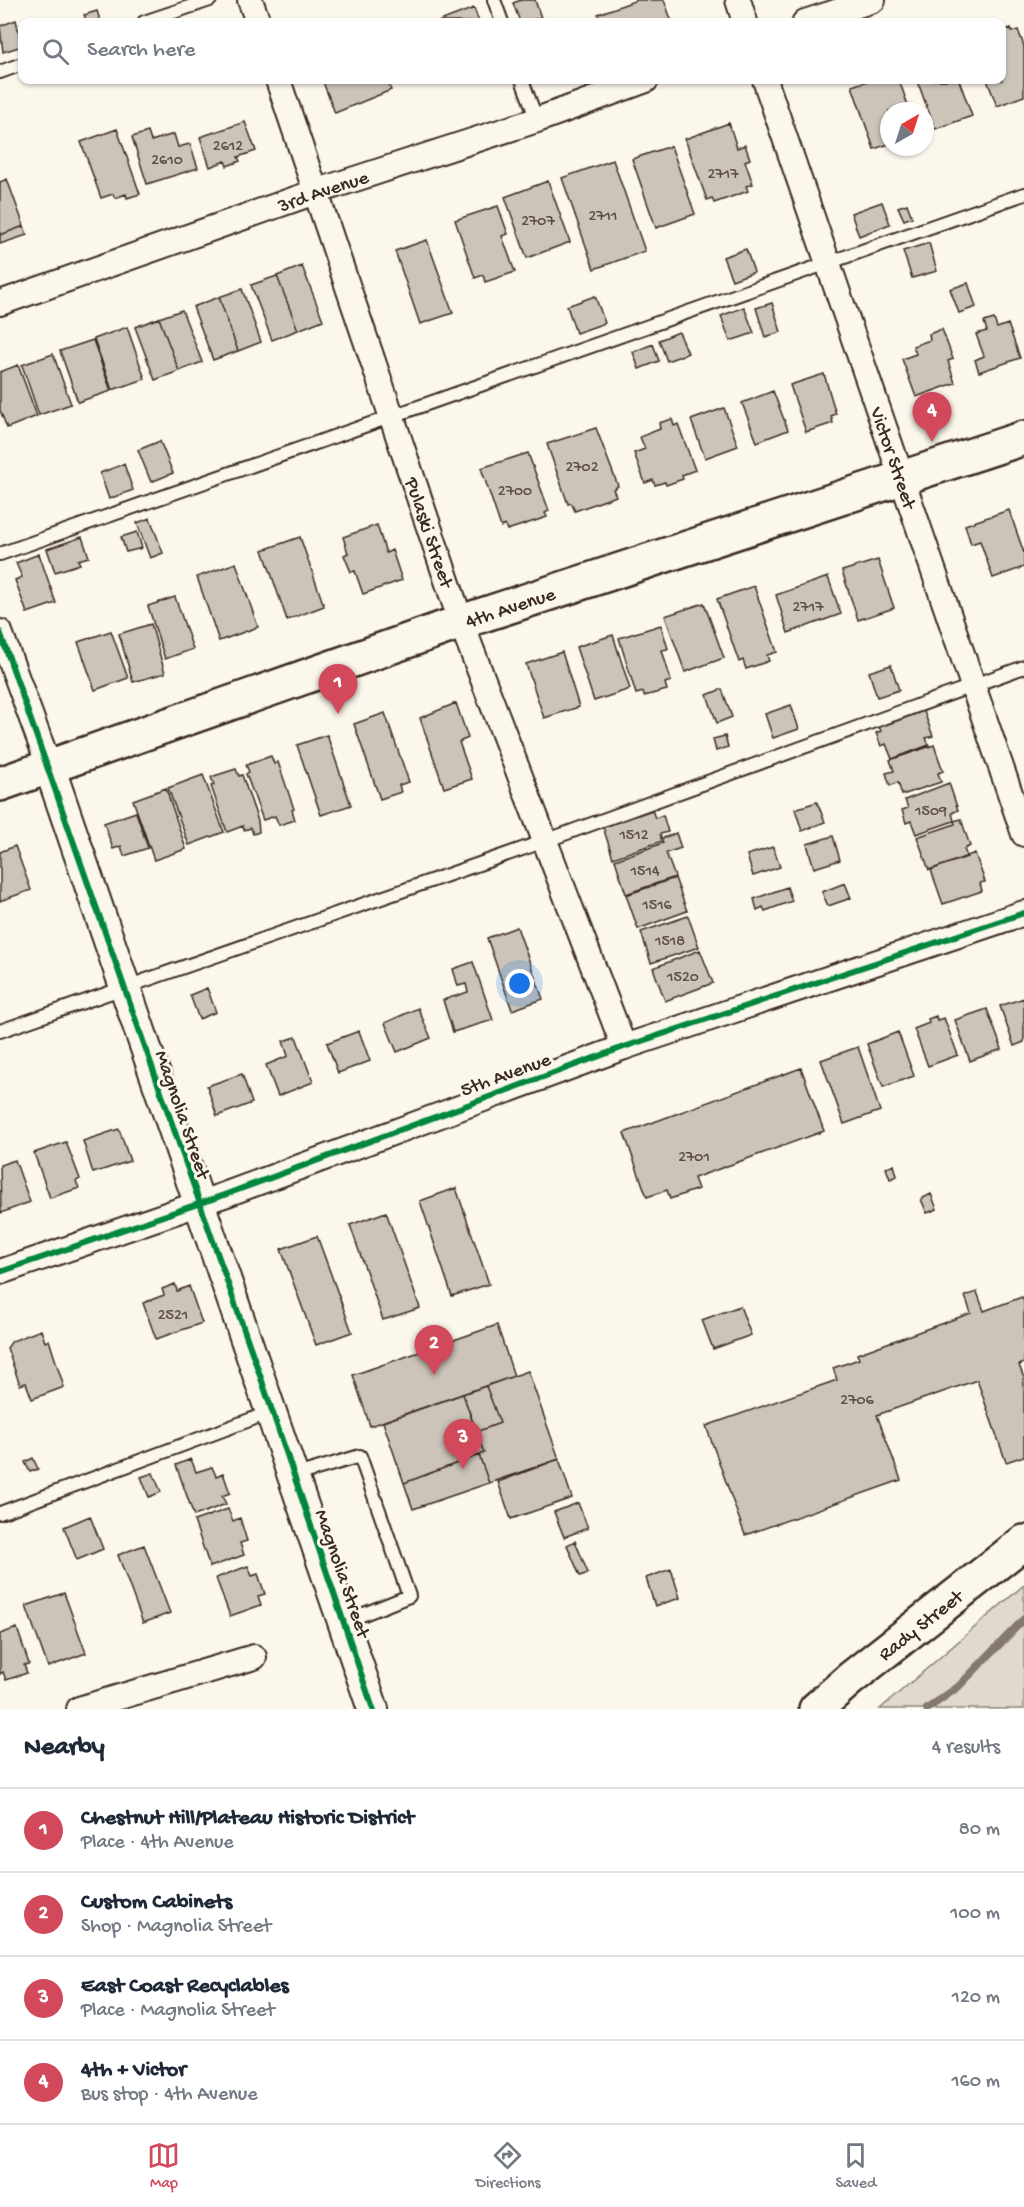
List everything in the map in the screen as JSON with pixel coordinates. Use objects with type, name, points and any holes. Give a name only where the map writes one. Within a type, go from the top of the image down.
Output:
[{"type":"main road","name":"4th Avenue","points":[[0,784],[461,622],[1024,438]]},
{"type":"main road","name":"Rady Street","points":[[816,1709],[850,1679],[1024,1542]]},
{"type":"street","points":[[250,0],[257,18]]},
{"type":"street","points":[[738,0],[744,18]]},
{"type":"street","points":[[817,18],[873,0]]},
{"type":"street","name":"Pulaski Street","points":[[279,84],[318,191],[461,622],[624,1047]]},
{"type":"street","name":"3rd Avenue","points":[[0,303],[318,191],[537,120],[635,84]]},
{"type":"street","name":"Victor Street","points":[[766,84],[1024,834]]},
{"type":"street","name":"Magnolia Street","points":[[0,632],[49,766],[123,987],[373,1709]]},
{"type":"street","name":"5th Avenue","points":[[0,1272],[198,1204],[624,1047],[1024,913]]},
{"type":"street","points":[[79,1709],[254,1657]]},
{"type":"lane","points":[[156,18],[210,0]]},
{"type":"lane","points":[[494,0],[501,18]]},
{"type":"lane","points":[[0,72],[18,65]]},
{"type":"lane","points":[[524,84],[537,120]]},
{"type":"lane","points":[[0,554],[1024,194]]},
{"type":"lane","points":[[0,1031],[545,841],[1024,667]]},
{"type":"lane","points":[[0,1514],[272,1412]]},
{"type":"lane","points":[[293,1476],[360,1456],[409,1596],[343,1622]]},
{"type":"shaded area","points":[[1024,1585],[1024,1709],[880,1709]]},
{"type":"building","points":[[521,0],[535,0],[541,18],[519,18],[513,3]]},
{"type":"building","points":[[637,0],[664,0],[671,18],[600,18],[598,14]]},
{"type":"building","points":[[474,8],[478,18],[448,18]]},
{"type":"building","points":[[97,11],[99,18],[85,18],[84,15]]},
{"type":"building","points":[[16,20],[18,47],[3,52],[0,26]]},
{"type":"building","points":[[1011,28],[1012,32],[1018,30],[1024,46],[1024,96],[997,106],[989,84],[1006,84],[1006,30]]},
{"type":"building","points":[[324,84],[389,84],[391,90],[335,113]]},
{"type":"building","points":[[900,84],[907,102],[880,102],[880,147],[874,149],[852,86]]},
{"type":"building","points":[[918,84],[960,84],[972,116],[935,129],[934,102],[925,102]]},
{"type":"building","points":[[245,122],[256,151],[238,157],[240,161],[227,166],[225,161],[210,167],[200,137]]},
{"type":"building","points":[[729,123],[737,148],[745,145],[750,159],[745,161],[753,184],[746,186],[748,191],[714,203],[712,198],[707,200],[685,139]]},
{"type":"building","points":[[117,129],[140,194],[127,198],[126,194],[115,198],[113,194],[101,198],[81,142]]},
{"type":"building","points":[[148,132],[151,141],[174,134],[178,147],[190,144],[198,168],[147,184],[132,137]]},
{"type":"building","points":[[671,146],[695,214],[656,228],[632,159]]},
{"type":"building","points":[[613,160],[645,251],[594,269],[562,178]]},
{"type":"building","points":[[7,179],[24,226],[0,235],[0,182]]},
{"type":"building","points":[[548,181],[570,242],[527,258],[505,197]]},
{"type":"building","points":[[882,202],[890,224],[859,236],[851,213]]},
{"type":"building","points":[[907,204],[912,217],[904,220],[898,207]]},
{"type":"building","points":[[498,206],[508,234],[502,236],[515,272],[485,282],[483,275],[475,278],[455,220]]},
{"type":"building","points":[[24,226],[27,235],[0,244],[0,235]]},
{"type":"building","points":[[427,240],[453,313],[420,324],[395,251]]},
{"type":"building","points":[[929,243],[937,271],[912,278],[903,251]]},
{"type":"building","points":[[746,249],[754,272],[732,280],[723,257]]},
{"type":"building","points":[[302,266],[323,320],[298,330],[277,276]]},
{"type":"building","points":[[277,276],[298,330],[272,340],[251,285]]},
{"type":"building","points":[[968,283],[976,307],[959,313],[950,289]]},
{"type":"building","points":[[242,289],[261,342],[238,351],[219,297]]},
{"type":"building","points":[[595,296],[605,323],[576,333],[567,306]]},
{"type":"building","points":[[219,297],[238,351],[213,360],[193,307]]},
{"type":"building","points":[[772,303],[781,332],[765,337],[756,308]]},
{"type":"building","points":[[744,307],[754,333],[730,341],[721,316]]},
{"type":"building","points":[[182,310],[202,362],[179,371],[159,318]]},
{"type":"building","points":[[159,318],[179,371],[155,380],[135,327]]},
{"type":"building","points":[[994,319],[997,328],[1008,324],[1020,358],[979,372],[975,360],[984,356],[976,334],[987,331],[984,322]]},
{"type":"building","points":[[127,327],[145,379],[112,390],[94,339]]},
{"type":"building","points":[[942,329],[953,359],[948,361],[955,383],[916,397],[902,359],[916,354],[913,346],[930,340],[929,334]]},
{"type":"building","points":[[679,332],[688,353],[667,361],[659,340]]},
{"type":"building","points":[[93,340],[111,391],[78,402],[60,351]]},
{"type":"building","points":[[653,344],[659,361],[639,369],[633,352]]},
{"type":"building","points":[[53,354],[71,404],[39,415],[22,365]]},
{"type":"building","points":[[18,365],[37,416],[7,428],[0,410],[0,372]]},
{"type":"building","points":[[824,374],[836,414],[831,416],[833,423],[806,432],[790,385]]},
{"type":"building","points":[[773,391],[788,430],[757,442],[742,403]]},
{"type":"building","points":[[724,408],[738,446],[705,458],[691,420]]},
{"type":"building","points":[[672,419],[674,426],[678,424],[695,470],[682,475],[683,479],[666,485],[665,482],[655,485],[653,480],[645,483],[634,453],[645,449],[640,437],[660,429],[659,423]]},
{"type":"building","points":[[596,428],[618,486],[613,489],[616,496],[575,511],[571,503],[568,504],[547,444]]},
{"type":"building","points":[[160,441],[173,473],[151,482],[138,450]]},
{"type":"building","points":[[528,453],[549,511],[545,513],[547,517],[507,530],[505,525],[501,527],[481,468]]},
{"type":"building","points":[[124,464],[133,490],[109,499],[100,473]]},
{"type":"building","points":[[1009,510],[1024,553],[1024,567],[993,578],[980,541],[971,544],[965,525]]},
{"type":"building","points":[[150,518],[163,553],[150,558],[137,523]]},
{"type":"building","points":[[377,525],[386,553],[392,550],[402,580],[363,594],[355,571],[351,572],[344,555],[348,553],[343,537]]},
{"type":"building","points":[[137,532],[142,548],[126,552],[121,537]]},
{"type":"building","points":[[82,537],[89,557],[78,560],[80,564],[55,572],[47,549]]},
{"type":"building","points":[[300,537],[324,606],[287,620],[263,550]]},
{"type":"building","points":[[39,554],[56,603],[27,613],[15,580],[22,577],[16,563]]},
{"type":"building","points":[[878,560],[894,608],[858,620],[842,571]]},
{"type":"building","points":[[236,563],[258,627],[219,641],[197,577]]},
{"type":"building","points":[[828,577],[841,614],[788,633],[776,595]]},
{"type":"building","points":[[754,586],[777,652],[767,655],[769,661],[746,669],[743,660],[739,662],[717,599]]},
{"type":"building","points":[[175,597],[193,649],[165,659],[148,606]]},
{"type":"building","points":[[704,603],[724,658],[685,672],[665,616]]},
{"type":"building","points":[[151,624],[165,673],[133,682],[119,634]]},
{"type":"building","points":[[661,625],[668,649],[662,650],[671,681],[665,683],[667,690],[644,696],[643,692],[636,694],[619,638]]},
{"type":"building","points":[[111,631],[128,678],[95,690],[78,642]]},
{"type":"building","points":[[613,635],[630,689],[594,701],[576,647]]},
{"type":"building","points":[[562,652],[579,707],[544,718],[526,664]]},
{"type":"building","points":[[891,665],[899,690],[877,697],[869,672]]},
{"type":"building","points":[[722,689],[732,717],[717,723],[707,695]]},
{"type":"building","points":[[456,703],[468,738],[459,742],[472,779],[444,788],[420,718]]},
{"type":"building","points":[[791,705],[799,729],[773,738],[765,714]]},
{"type":"building","points":[[923,709],[933,736],[926,738],[929,745],[892,759],[886,744],[881,746],[876,733],[881,731],[879,727]]},
{"type":"building","points":[[385,713],[409,782],[399,785],[401,792],[380,799],[354,724]]},
{"type":"building","points":[[327,735],[351,805],[321,815],[297,745]]},
{"type":"building","points":[[725,736],[728,747],[716,751],[713,739]]},
{"type":"building","points":[[934,745],[943,771],[938,773],[941,782],[902,795],[898,782],[890,786],[886,773],[894,771],[890,760]]},
{"type":"building","points":[[271,756],[274,764],[278,762],[294,809],[292,810],[295,820],[279,825],[275,816],[263,820],[246,774],[249,772],[246,765]]},
{"type":"building","points":[[236,769],[239,776],[242,775],[258,821],[259,832],[253,834],[251,828],[244,830],[243,826],[227,832],[211,786],[214,785],[211,777]]},
{"type":"building","points":[[203,775],[224,832],[189,845],[168,788]]},
{"type":"building","points":[[949,783],[958,810],[952,813],[954,821],[916,834],[911,821],[906,823],[902,810],[908,808],[905,800]]},
{"type":"building","points":[[166,788],[186,849],[154,860],[133,800]]},
{"type":"building","points":[[817,802],[825,822],[802,831],[795,809]]},
{"type":"building","points":[[652,810],[655,818],[663,815],[668,832],[660,834],[662,841],[613,858],[603,827]]},
{"type":"building","points":[[136,812],[148,848],[124,856],[121,846],[113,849],[104,823]]},
{"type":"building","points":[[961,819],[970,846],[964,849],[967,857],[929,870],[917,837],[955,824],[954,821]]},
{"type":"building","points":[[676,833],[681,848],[666,853],[675,877],[626,894],[615,860],[663,843],[661,839]]},
{"type":"building","points":[[833,836],[840,860],[814,868],[807,844]]},
{"type":"building","points":[[15,846],[31,890],[0,901],[0,852]]},
{"type":"building","points":[[773,847],[780,867],[753,876],[747,855]]},
{"type":"building","points":[[975,853],[985,882],[980,883],[982,891],[943,904],[931,870]]},
{"type":"building","points":[[675,878],[687,911],[638,929],[626,895]]},
{"type":"building","points":[[845,883],[851,898],[828,906],[822,892]]},
{"type":"building","points":[[787,887],[792,901],[765,911],[763,907],[757,910],[754,899]]},
{"type":"building","points":[[688,916],[699,947],[651,963],[641,932]]},
{"type":"building","points":[[517,927],[543,999],[512,1010],[487,938]]},
{"type":"building","points":[[700,950],[713,983],[665,1001],[653,968]]},
{"type":"building","points":[[473,962],[493,1020],[453,1032],[443,1000],[468,992],[466,984],[458,986],[453,969]]},
{"type":"building","points":[[207,988],[216,1012],[199,1019],[190,995]]},
{"type":"building","points":[[1024,998],[1024,1042],[1014,1046],[1000,1006]]},
{"type":"building","points":[[418,1008],[431,1038],[397,1052],[385,1023]]},
{"type":"building","points":[[987,1009],[1002,1049],[970,1061],[955,1020]]},
{"type":"building","points":[[936,1016],[937,1020],[944,1018],[958,1055],[928,1066],[914,1029],[929,1023],[928,1019]]},
{"type":"building","points":[[359,1031],[370,1061],[338,1073],[327,1043]]},
{"type":"building","points":[[898,1032],[914,1076],[883,1087],[867,1044]]},
{"type":"building","points":[[296,1037],[313,1082],[278,1096],[266,1065],[288,1056],[283,1041]]},
{"type":"building","points":[[858,1047],[880,1111],[844,1124],[821,1060]]},
{"type":"building","points":[[801,1068],[824,1131],[694,1178],[698,1189],[670,1199],[667,1190],[647,1197],[624,1133]]},
{"type":"building","points":[[242,1074],[252,1103],[217,1116],[207,1086]]},
{"type":"building","points":[[119,1129],[130,1161],[93,1173],[83,1141]]},
{"type":"building","points":[[66,1142],[80,1179],[76,1181],[79,1188],[50,1198],[34,1153]]},
{"type":"building","points":[[15,1160],[30,1202],[1,1213],[0,1165]]},
{"type":"building","points":[[894,1165],[897,1176],[890,1179],[886,1168]]},
{"type":"building","points":[[456,1188],[489,1284],[452,1296],[420,1201]]},
{"type":"building","points":[[931,1194],[937,1209],[927,1213],[921,1199]]},
{"type":"building","points":[[386,1212],[420,1308],[383,1320],[350,1225]]},
{"type":"building","points":[[317,1236],[352,1332],[316,1345],[281,1249]]},
{"type":"building","points":[[175,1284],[177,1291],[189,1286],[202,1323],[156,1339],[143,1303],[164,1295],[162,1289]]},
{"type":"building","points":[[977,1292],[984,1311],[1022,1297],[1024,1302],[1024,1363],[1019,1365],[1024,1378],[1024,1456],[1006,1462],[977,1380],[877,1415],[901,1480],[745,1535],[706,1426],[837,1380],[833,1368],[859,1359],[857,1354],[971,1313],[965,1296]]},
{"type":"building","points":[[740,1306],[751,1335],[713,1349],[702,1320]]},
{"type":"building","points":[[497,1325],[514,1376],[370,1426],[353,1375]]},
{"type":"building","points":[[41,1330],[45,1342],[49,1340],[64,1387],[32,1399],[26,1383],[20,1385],[7,1348],[12,1341]]},
{"type":"building","points":[[528,1371],[559,1459],[489,1483],[479,1455],[484,1453],[476,1432],[500,1423],[486,1386]]},
{"type":"building","points":[[486,1386],[500,1423],[476,1432],[463,1394]]},
{"type":"building","points":[[463,1394],[484,1453],[404,1483],[383,1422]]},
{"type":"building","points":[[479,1455],[489,1483],[413,1509],[404,1483]]},
{"type":"building","points":[[33,1458],[38,1469],[30,1472],[25,1462]]},
{"type":"building","points":[[191,1459],[196,1472],[212,1467],[216,1476],[223,1473],[230,1493],[222,1496],[226,1504],[194,1516],[176,1465]]},
{"type":"building","points":[[559,1459],[572,1498],[511,1519],[498,1482]]},
{"type":"building","points":[[153,1473],[161,1492],[149,1497],[141,1477]]},
{"type":"building","points":[[578,1503],[588,1528],[564,1537],[554,1512]]},
{"type":"building","points":[[228,1509],[233,1521],[240,1518],[247,1541],[240,1543],[244,1555],[210,1567],[194,1521]]},
{"type":"building","points":[[90,1516],[103,1549],[77,1560],[64,1527]]},
{"type":"building","points":[[575,1541],[588,1573],[580,1576],[567,1545]]},
{"type":"building","points":[[144,1545],[170,1613],[143,1623],[118,1555]]},
{"type":"building","points":[[248,1566],[252,1576],[258,1574],[265,1594],[258,1596],[261,1605],[230,1616],[216,1578]]},
{"type":"building","points":[[671,1569],[680,1598],[655,1606],[646,1578]]},
{"type":"building","points":[[64,1593],[86,1653],[48,1667],[26,1606]]},
{"type":"building","points":[[17,1628],[29,1664],[24,1665],[27,1673],[6,1680],[3,1672],[0,1674],[0,1634]]},
{"type":"waterway","points":[[927,1709],[958,1687],[1024,1619]]},
{"type":"cycle path","points":[[0,632],[262,1381],[373,1709]]},
{"type":"cycle path","points":[[0,1272],[224,1195],[624,1047],[1024,913]]},
{"type":"place","name":"4th + Victor","points":[[932,442]]},
{"type":"place","name":"Chestnut Hill/Plateau Historic District","points":[[338,714]]},
{"type":"place","name":"Custom Cabinets","points":[[434,1375]]},
{"type":"place","name":"East Coast Recyclables","points":[[463,1469]]}]
